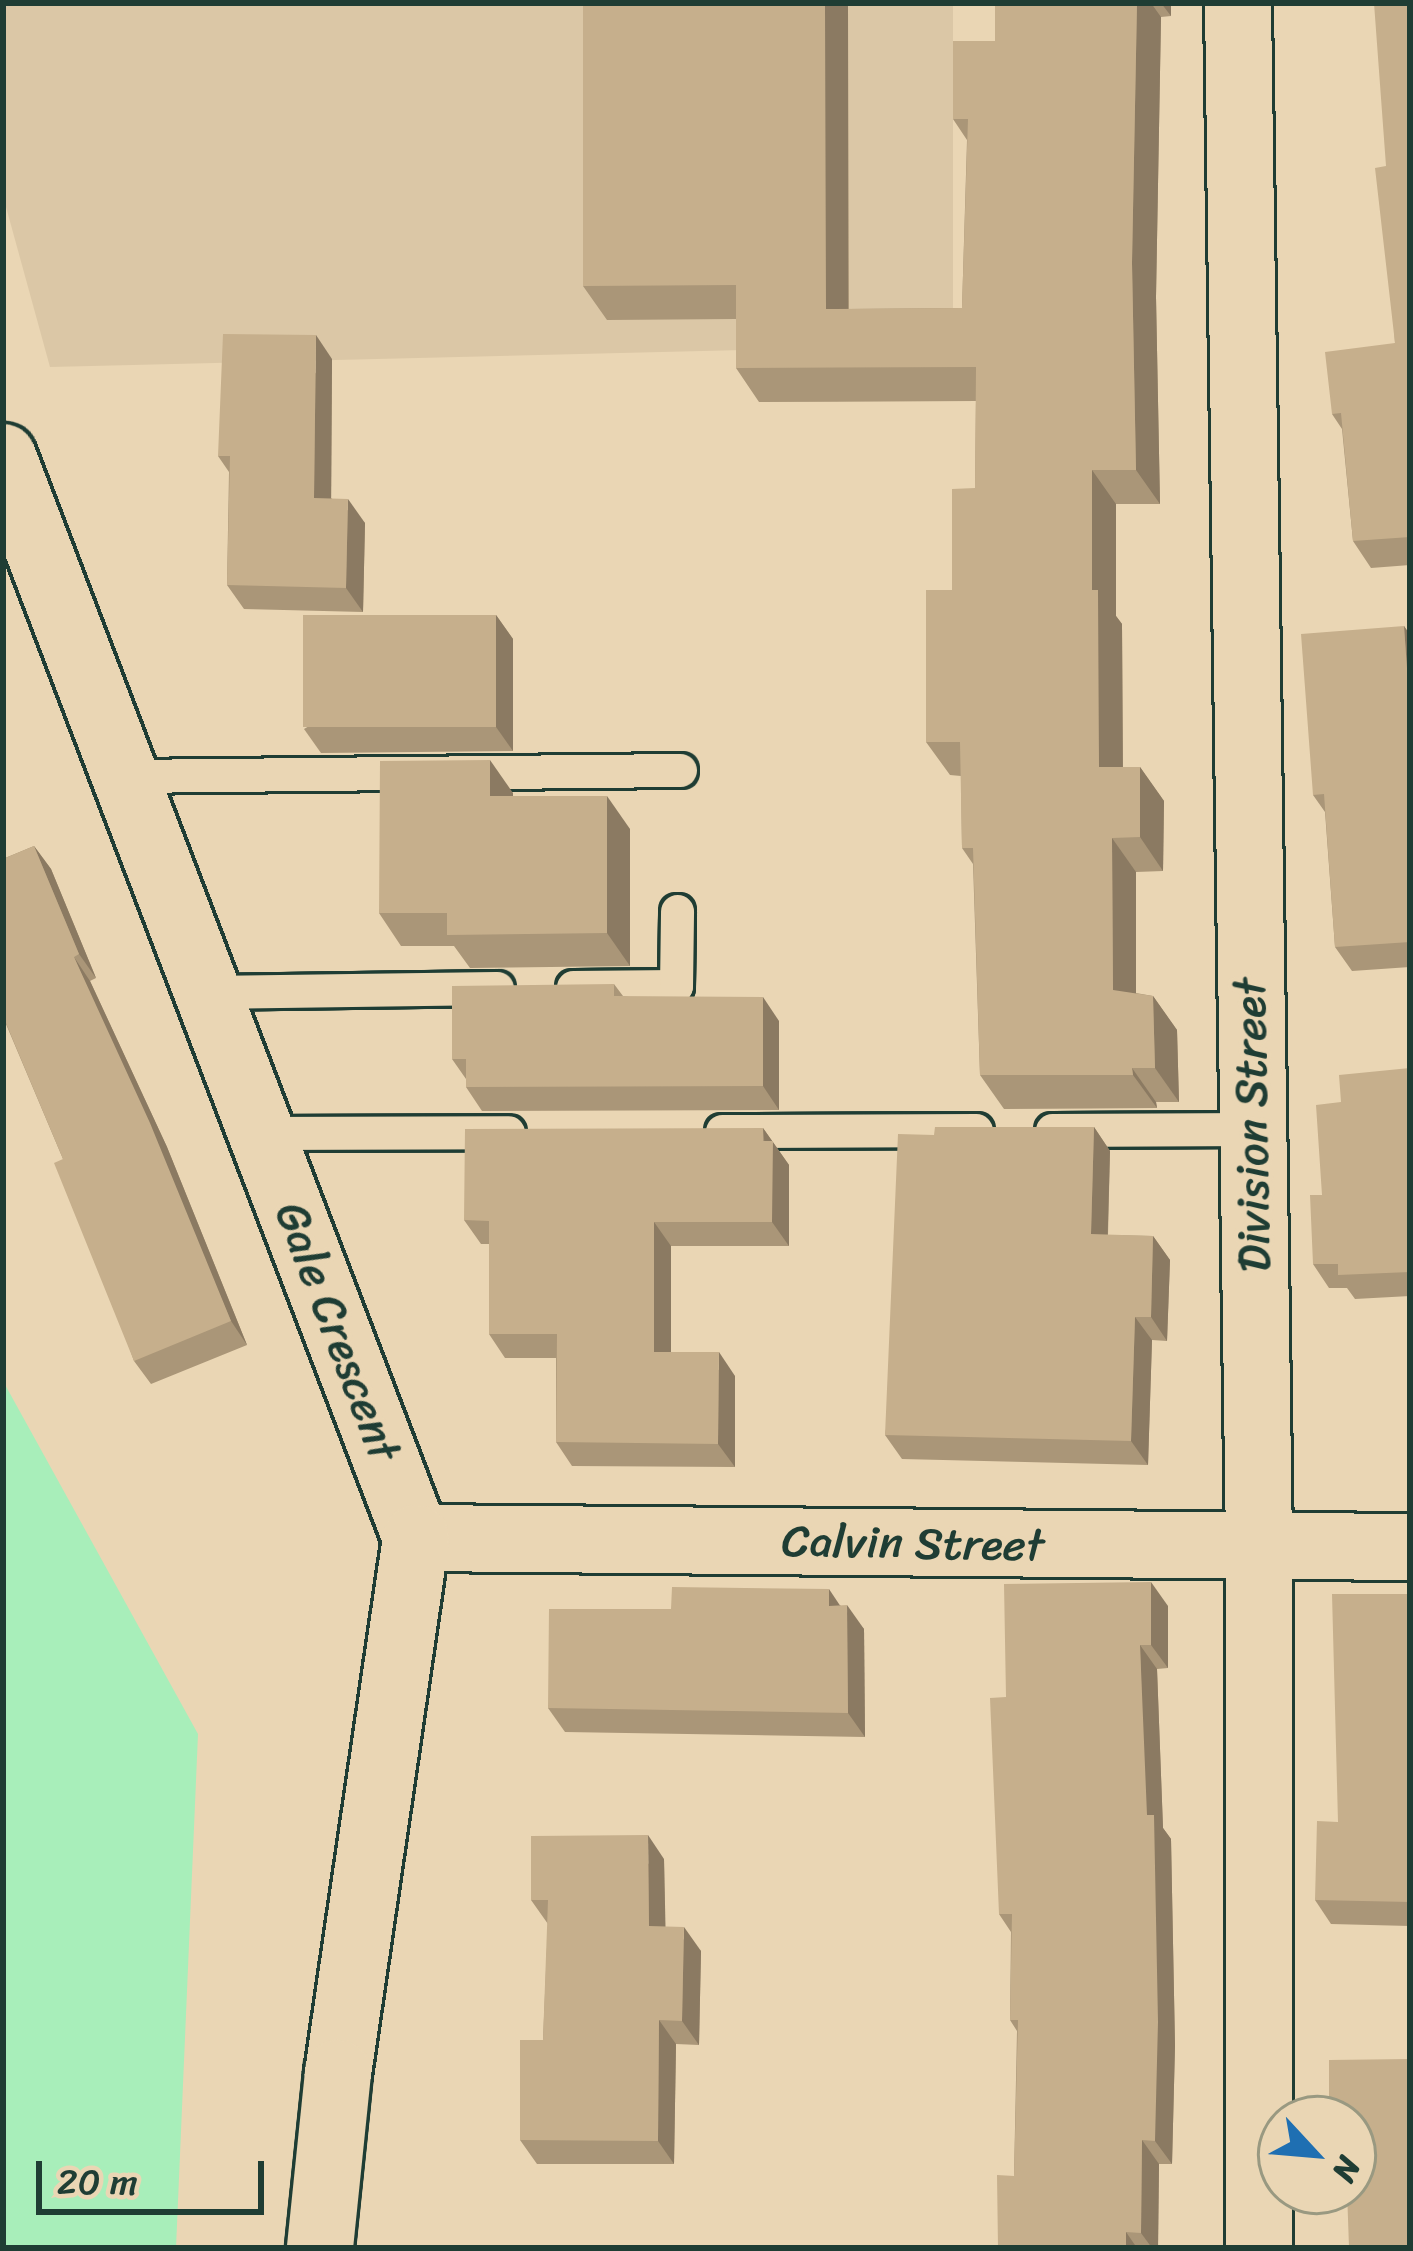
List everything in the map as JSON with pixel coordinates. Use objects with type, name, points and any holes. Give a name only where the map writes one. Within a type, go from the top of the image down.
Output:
[{"type":"street","name":"Division Street","points":[[1238,3],[1259,1547],[1259,2248]]},
{"type":"street","name":"Gale Crescent","points":[[3,457],[416,1538],[338,2073],[320,2248]]},
{"type":"street","name":"Calvin Street","points":[[416,1538],[1410,1546]]},
{"type":"lane","points":[[126,776],[680,770]]},
{"type":"lane","points":[[207,992],[676,986],[677,910]]},
{"type":"lane","points":[[684,1131],[1254,1129]]},
{"type":"lane","points":[[261,1132],[543,1132]]},
{"type":"shaded area","points":[[3,3],[953,3],[953,345],[50,367],[3,196]]},
{"type":"green space","points":[[3,1381],[198,1734],[176,2248],[3,2248]]},
{"type":"building","points":[[583,3],[825,3],[826,309],[962,308],[968,119],[953,119],[953,41],[995,41],[995,3],[1137,3],[1132,263],[1136,470],[1092,470],[1092,590],[1098,590],[1099,767],[1140,767],[1140,837],[1112,838],[1113,990],[1153,996],[1155,1068],[1132,1068],[1133,1075],[980,1075],[973,848],[962,848],[960,742],[926,742],[926,590],[952,590],[952,489],[975,488],[976,367],[736,368],[736,285],[583,286]]},
{"type":"building","points":[[1374,3],[1410,3],[1410,537],[1353,541],[1341,413],[1332,414],[1325,352],[1395,343],[1375,168],[1386,166]]},
{"type":"building","points":[[223,334],[316,335],[314,498],[348,499],[346,588],[227,585],[230,456],[218,456]]},
{"type":"building","points":[[303,615],[496,615],[496,727],[303,727]]},
{"type":"building","points":[[1404,626],[1410,711],[1410,942],[1335,947],[1324,794],[1313,795],[1301,634]]},
{"type":"building","points":[[490,760],[490,796],[607,796],[607,933],[447,935],[447,913],[379,913],[380,761]]},
{"type":"building","points":[[34,846],[79,954],[74,957],[150,1123],[231,1321],[134,1361],[54,1163],[63,1159],[3,1016],[3,859]]},
{"type":"building","points":[[614,984],[614,996],[763,997],[763,1086],[466,1087],[466,1059],[452,1059],[452,986]]},
{"type":"building","points":[[1410,1068],[1410,1272],[1338,1275],[1338,1264],[1313,1264],[1310,1195],[1322,1195],[1316,1105],[1341,1102],[1339,1075]]},
{"type":"building","points":[[935,1127],[1094,1127],[1091,1234],[1153,1236],[1151,1317],[1135,1317],[1131,1441],[885,1435],[898,1134],[934,1135]]},
{"type":"building","points":[[763,1128],[763,1141],[773,1141],[772,1222],[654,1222],[654,1352],[719,1352],[718,1444],[556,1442],[557,1334],[489,1334],[489,1221],[464,1220],[465,1129]]},
{"type":"building","points":[[1151,1582],[1151,1645],[1140,1645],[1147,1815],[1154,1815],[1158,2022],[1155,2141],[1142,2140],[1141,2233],[1126,2232],[1126,2248],[998,2248],[997,2175],[1014,2176],[1018,2020],[1010,2020],[1012,1914],[999,1914],[990,1698],[1006,1697],[1004,1584]]},
{"type":"building","points":[[672,1587],[829,1589],[829,1606],[847,1605],[848,1713],[548,1708],[549,1609],[671,1609]]},
{"type":"building","points":[[1332,1594],[1410,1594],[1410,1902],[1315,1900],[1317,1821],[1338,1822]]},
{"type":"building","points":[[648,1835],[649,1926],[684,1927],[682,2021],[659,2020],[658,2141],[520,2140],[520,2040],[543,2040],[548,1900],[531,1900],[531,1836]]},
{"type":"building","points":[[1410,2059],[1410,2248],[1349,2247],[1348,2215],[1377,2215],[1377,2095],[1329,2095],[1329,2060]]}]
